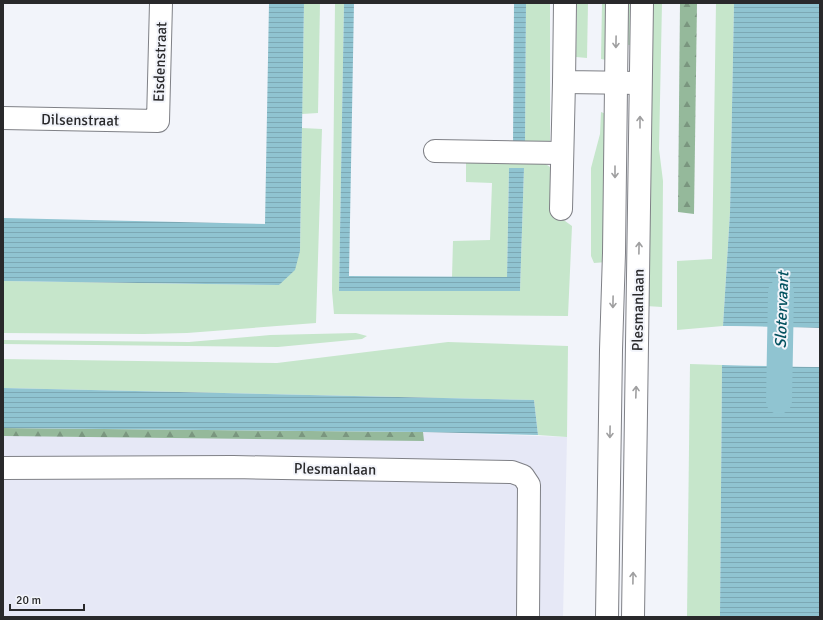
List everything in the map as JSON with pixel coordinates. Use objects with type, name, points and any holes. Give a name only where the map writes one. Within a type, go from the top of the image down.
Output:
[{"type":"main road","name":"Eisdenstraat","points":[[158,121],[161,3]]},
{"type":"main road","points":[[561,209],[564,3]]},
{"type":"main road","name":"Plesmanlaan","points":[[607,617],[617,3]]},
{"type":"main road","name":"Plesmanlaan","points":[[633,617],[642,3]]},
{"type":"main road","points":[[564,82],[640,83]]},
{"type":"main road","name":"Dilsenstraat","points":[[3,118],[158,121]]},
{"type":"main road","points":[[435,151],[562,153]]},
{"type":"main road","name":"Plesmanlaan","points":[[3,468],[241,468],[512,472],[523,476],[529,485],[528,617]]},
{"type":"shaded area","points":[[3,428],[423,432],[567,437],[563,617],[3,617]]},
{"type":"green space","points":[[304,3],[320,3],[318,113],[302,114]]},
{"type":"green space","points":[[335,3],[344,3],[339,291],[520,291],[524,168],[509,169],[507,277],[452,277],[453,241],[490,240],[492,183],[466,182],[466,160],[541,161],[550,167],[552,173],[554,213],[572,226],[568,316],[334,314],[332,291]]},
{"type":"green space","points":[[526,3],[550,3],[550,146],[525,146]]},
{"type":"green space","points":[[577,3],[588,3],[587,58],[576,57]]},
{"type":"green space","points":[[602,3],[607,3],[606,60],[601,59]]},
{"type":"green space","points":[[626,3],[633,3],[632,45],[626,45]]},
{"type":"green space","points":[[651,3],[662,3],[659,149],[663,181],[662,307],[646,306]]},
{"type":"green space","points":[[680,3],[697,3],[694,214],[678,212]]},
{"type":"green space","points":[[716,3],[734,3],[730,212],[723,326],[677,330],[677,261],[712,259]]},
{"type":"green space","points":[[601,112],[609,115],[607,262],[594,263],[591,256],[591,168],[600,134]]},
{"type":"green space","points":[[302,128],[322,129],[316,323],[187,333],[3,333],[3,281],[279,285],[300,251]]},
{"type":"green space","points":[[356,333],[367,336],[362,339],[278,347],[3,344],[3,340],[189,342],[270,335]]},
{"type":"green space","points":[[448,342],[568,346],[567,437],[538,435],[534,400],[3,388],[3,359],[277,363]]},
{"type":"green space","points":[[690,364],[722,365],[720,617],[687,617]]},
{"type":"green space","points":[[3,428],[423,432],[424,441],[3,436]]},
{"type":"water","points":[[269,3],[304,3],[300,251],[295,270],[279,285],[3,281],[3,218],[265,224]]},
{"type":"water","points":[[344,3],[354,3],[349,276],[507,277],[509,168],[524,168],[520,291],[339,291]]},
{"type":"water","points":[[514,3],[526,3],[525,146],[513,146]]},
{"type":"water","points":[[734,3],[820,3],[820,328],[723,326],[730,212]]},
{"type":"water","points":[[722,365],[820,367],[820,617],[720,617]]},
{"type":"water","points":[[3,388],[534,400],[538,435],[423,432],[3,428]]},
{"type":"pier","points":[[723,326],[820,328],[820,330],[723,328]]},
{"type":"pier","points":[[722,363],[820,365],[820,367],[722,365]]},
{"type":"waterway","name":"Slotervaart","points":[[779,401],[781,292]]}]
